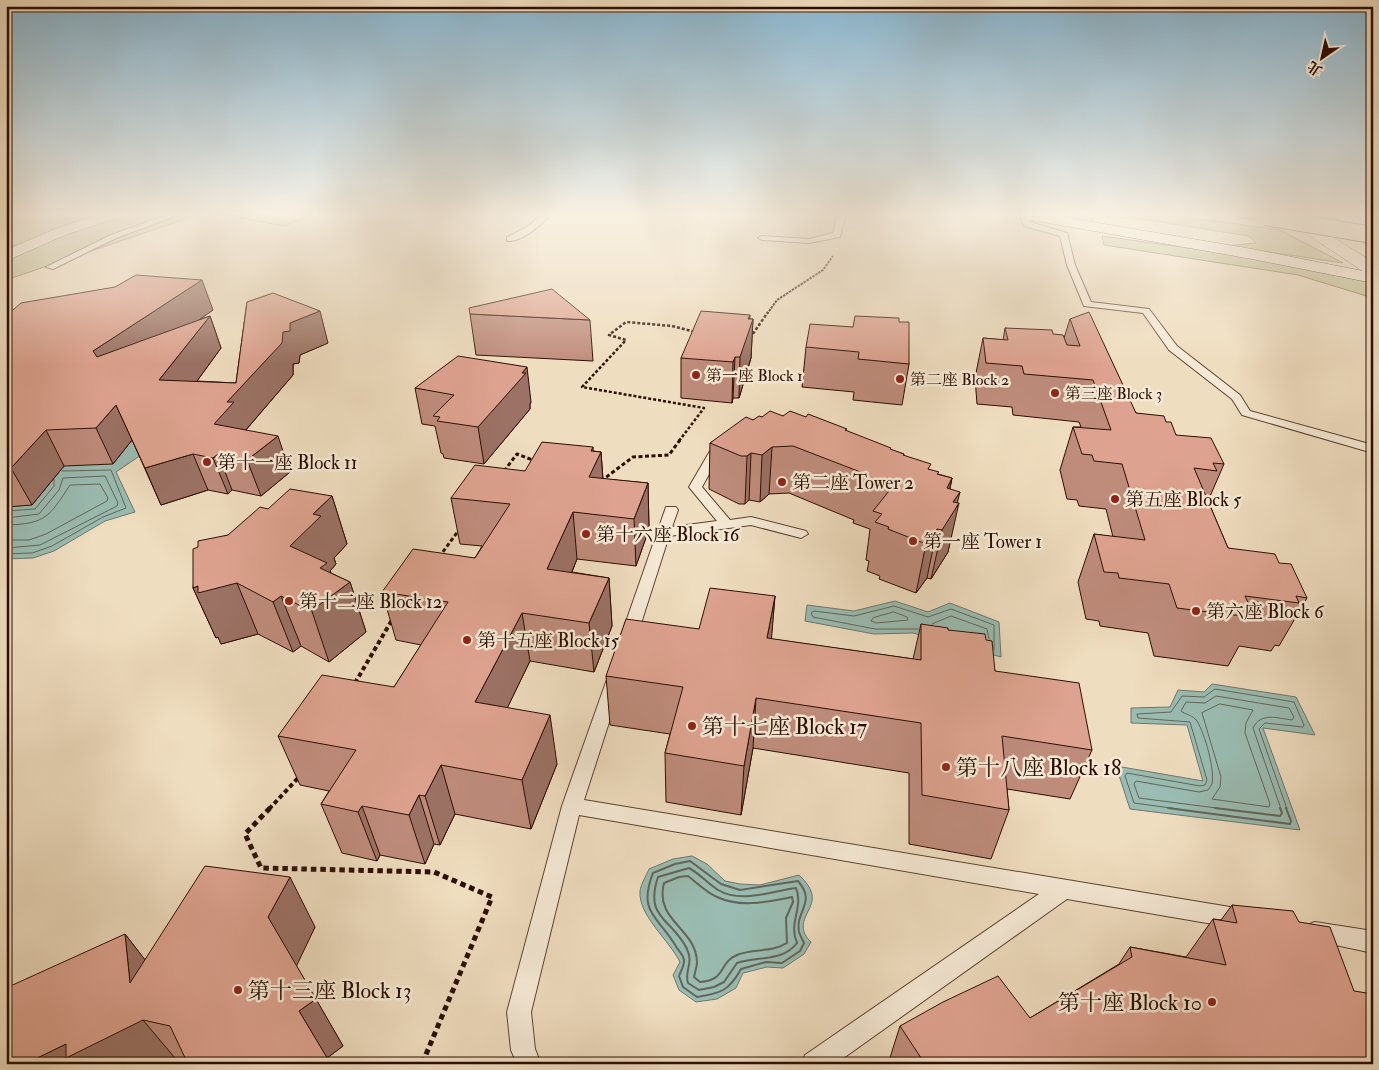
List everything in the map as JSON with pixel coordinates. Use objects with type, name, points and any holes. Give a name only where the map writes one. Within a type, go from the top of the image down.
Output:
[{"type":"street","points":[[1297,263],[1373,278]]},
{"type":"street","points":[[1362,263],[1373,270]]},
{"type":"lane","points":[[50,267],[58,263]]},
{"type":"lane","points":[[1071,263],[1086,304],[1146,311],[1173,348],[1236,397],[1246,413],[1373,449]]},
{"type":"lane","points":[[727,442],[714,454],[694,487],[727,524]]},
{"type":"lane","points":[[529,1064],[522,1050],[519,1012],[572,806],[670,510]]},
{"type":"lane","points":[[664,532],[751,521],[801,534]]},
{"type":"lane","points":[[572,806],[1066,888],[1258,922]]},
{"type":"lane","points":[[814,1064],[1066,888]]},
{"type":"lane","points":[[1296,928],[1373,942]]},
{"type":"path","points":[[747,343],[777,300],[823,270],[828,263]]},
{"type":"path","points":[[596,484],[633,457],[669,455],[704,408],[582,387],[626,340],[609,335],[626,322],[672,326],[700,333]]},
{"type":"path","points":[[499,477],[517,454],[543,464]]},
{"type":"path","points":[[433,564],[463,524]]},
{"type":"path","points":[[350,691],[395,615]]},
{"type":"path","points":[[300,776],[245,834],[262,868],[434,872],[492,897],[422,1064]]},
{"type":"green space","points":[[6,263],[56,263],[6,280]]},
{"type":"green space","points":[[1220,263],[1280,263],[1373,283],[1373,298],[1298,275]]},
{"type":"water","points":[[133,437],[166,438],[116,472],[135,512],[105,521],[54,551],[33,558],[6,559],[6,507],[32,505],[6,462]]},
{"type":"water","points":[[895,601],[928,612],[950,603],[999,622],[1001,657],[913,633],[874,634],[805,621],[807,605],[854,611]]},
{"type":"water","points":[[1212,684],[1296,697],[1315,735],[1263,728],[1300,830],[1130,809],[1116,766],[1203,781],[1187,725],[1131,723],[1131,708],[1170,707],[1178,690],[1204,692]]},
{"type":"water","points":[[692,856],[707,864],[725,881],[740,884],[760,885],[799,875],[812,893],[812,900],[803,925],[807,938],[811,942],[804,954],[783,968],[767,967],[743,973],[736,988],[717,999],[696,1002],[679,990],[673,975],[680,962],[649,918],[641,900],[640,891],[649,869],[673,859]]},
{"type":"building","points":[[136,275],[202,280],[93,351],[97,357],[210,316],[159,380],[236,383],[247,302],[273,293],[320,311],[290,323],[290,331],[283,332],[282,343],[227,402],[234,402],[214,424],[278,436],[247,460],[218,454],[213,458],[193,454],[145,468],[116,405],[96,428],[46,430],[11,468],[6,468],[6,424],[10,420],[6,420],[6,316],[21,303],[115,287]]},
{"type":"building","points":[[552,289],[590,320],[470,314],[469,308]]},
{"type":"building","points":[[701,311],[750,315],[748,319],[753,319],[740,357],[735,357],[733,362],[681,358]]},
{"type":"building","points":[[1089,312],[1136,413],[1164,416],[1166,422],[1171,422],[1176,435],[1211,438],[1224,464],[1213,463],[1217,471],[1194,468],[1228,548],[1275,554],[1279,563],[1291,564],[1307,598],[1296,596],[1299,603],[1245,596],[1255,617],[1177,608],[1169,584],[1119,578],[1118,573],[1104,572],[1094,534],[1145,540],[1122,464],[1094,461],[1092,455],[1082,454],[1073,427],[1111,430],[1093,380],[1024,374],[1022,366],[986,363],[983,338],[1008,340],[1005,328],[1052,330],[1053,334],[1063,335],[1067,345],[1080,346],[1070,319]]},
{"type":"building","points":[[855,316],[899,318],[899,322],[909,322],[909,364],[858,359],[859,352],[806,347],[810,324],[853,327]]},
{"type":"building","points":[[458,356],[527,367],[522,373],[526,373],[478,427],[437,421],[440,417],[433,416],[454,395],[415,388]]},
{"type":"building","points":[[770,411],[783,416],[790,411],[806,417],[808,414],[847,429],[845,430],[891,448],[903,455],[931,464],[928,469],[939,472],[937,474],[952,478],[947,488],[960,492],[953,502],[959,503],[942,530],[937,529],[926,544],[875,522],[882,514],[873,511],[893,486],[860,476],[863,473],[793,446],[772,447],[762,455],[751,453],[747,456],[741,456],[710,443],[746,417],[753,420],[759,416],[762,417]]},
{"type":"building","points":[[542,442],[593,447],[591,451],[601,452],[589,477],[648,483],[634,519],[573,512],[547,569],[609,578],[589,623],[522,613],[475,702],[550,715],[522,780],[441,765],[425,796],[419,795],[409,815],[362,806],[358,812],[321,804],[356,750],[278,736],[322,675],[394,687],[448,602],[382,592],[413,549],[475,558],[510,504],[451,498],[475,465],[525,471]]},
{"type":"building","points":[[290,489],[332,496],[313,514],[321,516],[290,546],[327,563],[320,568],[350,582],[311,611],[281,596],[273,602],[237,583],[198,593],[198,586],[193,588],[193,549],[198,547],[198,541],[228,535],[260,507],[268,509]]},
{"type":"building","points":[[710,588],[775,596],[767,638],[921,660],[921,624],[948,628],[948,630],[985,634],[986,640],[992,641],[995,671],[1079,683],[1092,750],[1002,736],[1009,810],[922,795],[921,723],[756,698],[744,766],[665,753],[683,687],[606,676],[626,619],[699,629]]},
{"type":"building","points":[[205,866],[290,877],[268,917],[316,999],[299,1011],[329,1061],[326,1064],[188,1064],[170,1026],[143,1020],[66,1058],[66,1044],[25,1064],[6,1064],[6,988],[125,934],[130,983]]},
{"type":"building","points":[[1232,905],[1293,911],[1299,922],[1330,927],[1354,991],[1373,994],[1373,1064],[925,1064],[900,1026],[943,1002],[998,976],[1030,1018],[1132,957],[1130,947],[1226,965],[1213,919],[1237,923]]},
{"type":"place","name":"第一座 Block 1","points":[[696,375]]},
{"type":"place","name":"第二座 Block 2","points":[[900,379]]},
{"type":"place","name":"第三座 Block 3","points":[[1055,393]]},
{"type":"place","name":"第十一座 Block 11","points":[[207,462]]},
{"type":"place","name":"第二座 Tower 2","points":[[782,482]]},
{"type":"place","name":"第五座 Block 5","points":[[1115,499]]},
{"type":"place","name":"第十六座 Block 16","points":[[586,534]]},
{"type":"place","name":"第一座 Tower 1","points":[[913,541]]},
{"type":"place","name":"第十二座 Block 12","points":[[289,601]]},
{"type":"place","name":"第六座 Block 6","points":[[1196,611]]},
{"type":"place","name":"第十五座 Block 15","points":[[467,640]]},
{"type":"place","name":"第十七座 Block 17","points":[[692,726]]},
{"type":"place","name":"第十八座 Block 18","points":[[946,767]]},
{"type":"place","name":"第十三座 Block 13","points":[[238,990]]},
{"type":"place","name":"第十座 Block 10","points":[[1212,1002]]}]
